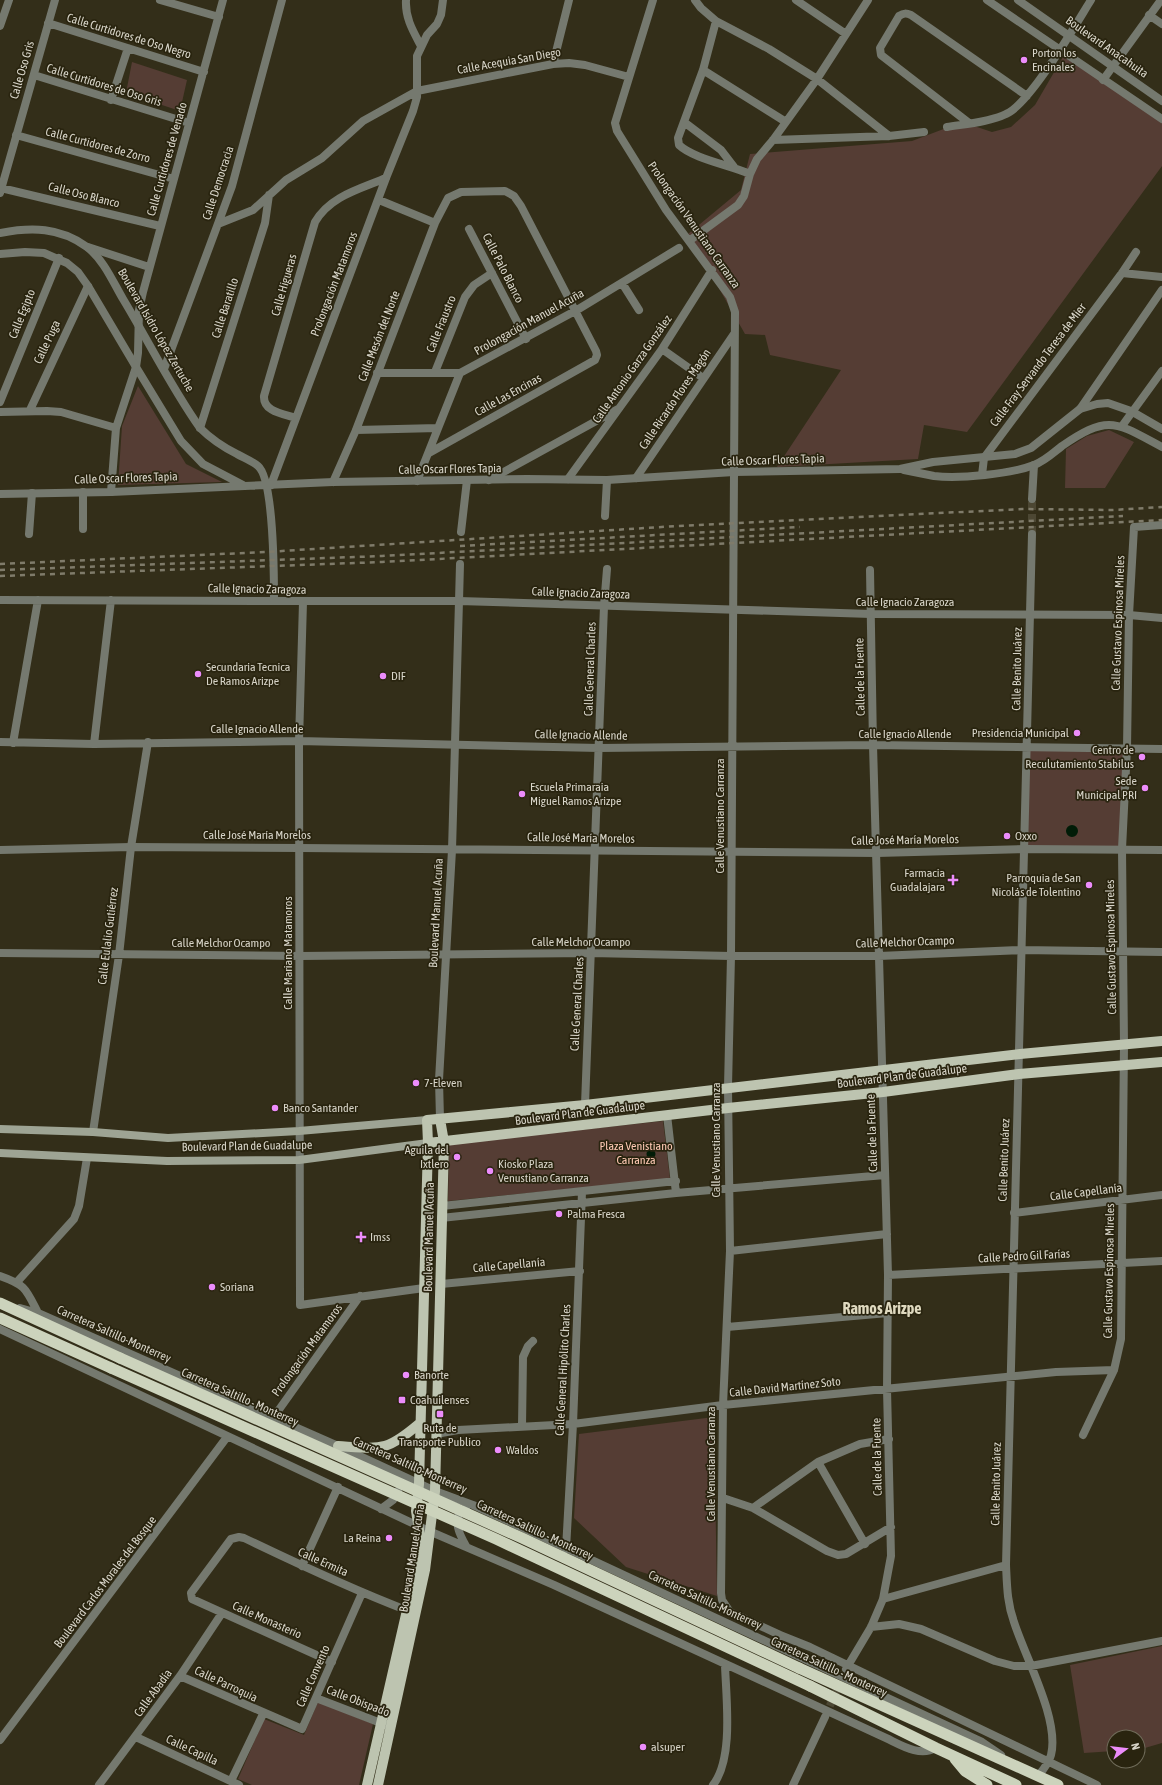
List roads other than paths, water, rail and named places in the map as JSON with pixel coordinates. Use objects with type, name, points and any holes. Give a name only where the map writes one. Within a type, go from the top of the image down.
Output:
[{"type":"highway","name":"Carretera Saltillo - Monterrey","points":[[0,1303],[501,1528],[799,1668],[1058,1785]]},
{"type":"highway","name":"Carretera Saltillo - Monterrey","points":[[0,1318],[496,1539],[810,1686],[936,1748],[1016,1785]]},
{"type":"highway","points":[[953,1756],[965,1771],[987,1785]]},
{"type":"main road","name":"Boulevard Plan de Guadalupe","points":[[0,1129],[93,1132],[168,1138],[299,1132],[585,1105],[728,1087],[883,1071],[1020,1054],[1162,1041]]},
{"type":"main road","name":"Boulevard Plan de Guadalupe","points":[[0,1153],[167,1161],[299,1160],[428,1143],[667,1115],[883,1092],[1019,1074],[1162,1062]]},
{"type":"main road","name":"Boulevard Manuel Acuña","points":[[378,1785],[416,1618],[427,1559],[429,1531],[435,1491],[444,1142],[440,1119]]},
{"type":"main road","name":"Boulevard Manuel Acuña","points":[[367,1785],[421,1542],[416,1511],[419,1484],[428,1143],[427,1120]]},
{"type":"main road","points":[[338,1446],[377,1448],[388,1446],[399,1441],[420,1423]]},
{"type":"street","points":[[0,26],[8,0]]},
{"type":"street","name":"Calle Oso Gris","points":[[1,190],[55,0]]},
{"type":"street","points":[[160,0],[219,17]]},
{"type":"street","name":"Calle Curtidores de Venado","points":[[111,492],[116,428],[136,368],[139,343],[140,302],[223,0]]},
{"type":"street","name":"Calle Democracia","points":[[164,369],[218,224],[239,160],[282,0]]},
{"type":"street","points":[[406,0],[405,9],[408,20],[421,46]]},
{"type":"street","points":[[417,91],[417,56],[421,46],[441,16],[443,0]]},
{"type":"street","points":[[553,64],[568,0]]},
{"type":"street","name":"Prolongación Venustiano Carranza","points":[[653,0],[615,123],[616,131],[666,210],[712,270],[733,305],[735,557],[732,610]]},
{"type":"street","points":[[695,0],[701,8],[716,21],[769,49],[817,79],[889,136]]},
{"type":"street","points":[[796,0],[846,34]]},
{"type":"street","points":[[689,241],[738,206],[744,196],[750,174],[758,159],[817,79],[868,0]]},
{"type":"street","points":[[987,0],[1162,119]]},
{"type":"street","name":"Boulevard Anacahuita","points":[[1018,0],[1070,35],[1162,101]]},
{"type":"street","points":[[947,128],[1008,114],[1027,96],[1070,35],[1091,0]]},
{"type":"street","points":[[1103,80],[1161,0]]},
{"type":"street","points":[[969,123],[881,55],[880,48],[899,16],[907,13],[911,15],[1027,96]]},
{"type":"street","points":[[1149,15],[1162,24]]},
{"type":"street","points":[[716,21],[703,70],[678,138],[679,145],[684,149],[750,174]]},
{"type":"street","name":"Calle Curtidores de Oso Negro","points":[[48,23],[204,72]]},
{"type":"street","points":[[111,100],[128,48]]},
{"type":"street","name":"Calle Acequia San Diego","points":[[269,195],[295,173],[322,158],[362,121],[417,91],[553,64],[580,64],[629,77]]},
{"type":"street","points":[[703,70],[786,122]]},
{"type":"street","name":"Calle Curtidores de Oso Gris","points":[[34,75],[189,123]]},
{"type":"street","name":"Prolongación Matamoros","points":[[269,486],[413,111],[417,91]]},
{"type":"street","points":[[684,122],[721,150],[734,167]]},
{"type":"street","points":[[773,140],[889,136],[924,132]]},
{"type":"street","name":"Calle Curtidores de Zorro","points":[[16,135],[174,178]]},
{"type":"street","name":"Calle Higueras","points":[[296,418],[268,408],[264,400],[264,396],[315,222],[321,212],[336,199],[386,178]]},
{"type":"street","name":"Calle Oso Blanco","points":[[1,190],[160,226]]},
{"type":"street","name":"Calle Mesón del Norte","points":[[332,482],[356,430],[435,223],[448,198],[461,192],[505,191],[514,196],[577,310]]},
{"type":"street","points":[[218,224],[253,210],[269,195]]},
{"type":"street","name":"Calle Baratillo","points":[[200,428],[265,223],[269,195]]},
{"type":"street","points":[[379,200],[435,223]]},
{"type":"street","name":"Boulevard Isidro López Zertuche","points":[[0,233],[30,228],[48,229],[74,239],[88,248],[108,273],[200,428],[216,443],[258,466],[264,474],[269,486]]},
{"type":"street","name":"Calle Palo Blanco","points":[[469,229],[526,339]]},
{"type":"street","points":[[88,248],[149,267]]},
{"type":"street","name":"Prolongación Manuel Acuña","points":[[377,373],[460,372],[526,339],[679,248]]},
{"type":"street","points":[[0,254],[36,252],[59,258],[78,272],[88,286],[174,431],[196,458],[213,470],[246,486]]},
{"type":"street","name":"Calle Fray Servando Teresa de Mier","points":[[984,458],[1122,273],[1136,252]]},
{"type":"street","name":"Calle Egipto","points":[[0,402],[59,258]]},
{"type":"street","name":"Calle Antonio Garza González","points":[[568,479],[662,349],[712,270]]},
{"type":"street","name":"Calle Fraustro","points":[[435,372],[465,297],[474,285],[492,272]]},
{"type":"street","points":[[1122,273],[1162,277]]},
{"type":"street","points":[[622,283],[639,310]]},
{"type":"street","name":"Calle Puga","points":[[30,410],[88,286]]},
{"type":"street","points":[[1080,409],[1162,290]]},
{"type":"street","name":"Calle Las Encinas","points":[[429,453],[595,360],[596,351],[577,310]]},
{"type":"street","name":"Calle Ricardo Flores Magón","points":[[636,478],[734,334]]},
{"type":"street","points":[[662,349],[703,378]]},
{"type":"street","points":[[1122,426],[1131,411],[1162,370]]},
{"type":"street","points":[[418,481],[460,372]]},
{"type":"street","name":"Calle Oscar Flores Tapia","points":[[0,494],[111,492],[332,482],[568,479],[606,480],[734,472],[900,469],[933,462],[1015,454],[1031,448],[1080,409],[1097,404],[1108,403],[1131,411],[1162,429]]},
{"type":"street","points":[[489,480],[621,407]]},
{"type":"street","points":[[0,412],[30,410],[61,412],[116,428]]},
{"type":"street","name":"Calle Oscar Flores Tapia","points":[[900,469],[935,476],[982,475],[1007,472],[1034,465],[1094,427],[1108,424],[1122,426],[1162,446]]},
{"type":"street","points":[[356,430],[438,428]]},
{"type":"street","points":[[982,475],[984,458]]},
{"type":"street","points":[[1032,498],[1034,465]]},
{"type":"street","points":[[461,532],[467,480]]},
{"type":"street","points":[[605,516],[606,480]]},
{"type":"street","points":[[269,486],[273,542],[274,601]]},
{"type":"street","points":[[83,492],[83,529]]},
{"type":"street","points":[[29,534],[32,493]]},
{"type":"street","name":"Calle Gustavo Espinosa Mireles","points":[[1083,1435],[1114,1370],[1121,1339],[1123,1263],[1124,1045],[1122,849],[1127,748],[1129,615],[1133,531],[1137,526],[1162,524]]},
{"type":"street","name":"Calle Benito Juárez","points":[[1032,534],[1006,1565],[1007,1596],[1013,1621],[1043,1697],[1051,1731],[1053,1746],[1048,1763],[1038,1776]]},
{"type":"street","name":"Boulevard Manuel Acuña","points":[[440,1119],[440,1080],[456,745],[460,564]]},
{"type":"street","name":"Calle General Charles","points":[[585,1105],[604,606],[607,569]]},
{"type":"street","name":"Calle de la Fuente","points":[[847,1667],[871,1627],[884,1600],[891,1556],[887,1389],[888,1274],[873,745],[870,570]]},
{"type":"street","name":"Calle Ignacio Zaragoza","points":[[0,600],[304,602],[459,601],[870,614],[1129,615],[1162,618]]},
{"type":"street","points":[[13,742],[38,600]]},
{"type":"street","points":[[94,744],[111,600]]},
{"type":"street","name":"Calle Mariano Matamoros","points":[[304,602],[299,741],[300,1305],[360,1296]]},
{"type":"street","name":"Calle Venustiano Carranza","points":[[732,610],[733,747],[728,1087],[728,1190],[730,1251],[723,1405],[722,1600],[730,1612],[1097,1785]]},
{"type":"street","name":"Calle Ignacio Allende","points":[[0,742],[94,744],[148,742],[299,741],[599,748],[873,745],[1162,749]]},
{"type":"street","name":"Calle Eulalio Gutiérrez","points":[[93,1132],[118,955],[131,847],[148,742]]},
{"type":"street","name":"Calle José María Morelos","points":[[0,850],[131,847],[877,854],[1025,849],[1162,850]]},
{"type":"street","name":"Calle Melchor Ocampo","points":[[0,953],[300,956],[591,953],[731,956],[879,956],[1021,950],[1162,952]]},
{"type":"street","points":[[667,1115],[676,1181],[676,1193]]},
{"type":"street","points":[[18,1282],[74,1219],[79,1206],[87,1158]]},
{"type":"street","points":[[441,1218],[643,1196],[728,1190],[885,1175]]},
{"type":"street","points":[[442,1206],[676,1181]]},
{"type":"street","points":[[642,1185],[643,1196]]},
{"type":"street","name":"Calle General Hipólito Charles","points":[[566,1548],[580,1271],[582,1192]]},
{"type":"street","points":[[543,1195],[544,1207]]},
{"type":"street","name":"Calle Capellanía","points":[[1014,1213],[1162,1195]]},
{"type":"street","points":[[487,1201],[487,1212]]},
{"type":"street","points":[[730,1251],[886,1234]]},
{"type":"street","name":"Calle Pedro Gil Farías","points":[[888,1274],[1013,1269],[1162,1260]]},
{"type":"street","name":"Calle Capellanía","points":[[441,1284],[580,1271]]},
{"type":"street","points":[[0,1276],[18,1282],[28,1293],[38,1313]]},
{"type":"street","points":[[360,1296],[424,1288]]},
{"type":"street","name":"Prolongación Matamoros","points":[[273,1418],[360,1296]]},
{"type":"street","name":"Carretera Saltillo-Monterrey","points":[[0,1303],[38,1313],[338,1446],[419,1484],[473,1505],[982,1742],[1020,1768]]},
{"type":"street","points":[[727,1327],[888,1313]]},
{"type":"street","points":[[0,1329],[227,1437],[338,1487],[381,1509],[554,1584],[725,1665],[914,1750],[925,1753],[936,1748]]},
{"type":"street","points":[[522,1426],[524,1357],[528,1346],[533,1341]]},
{"type":"street","name":"Calle David Martínez Soto","points":[[436,1434],[458,1430],[573,1424],[723,1405],[1084,1370],[1114,1370]]},
{"type":"street","name":"Boulevard Carlos Morales del Bosque","points":[[0,1740],[227,1437]]},
{"type":"street","points":[[752,1508],[818,1462],[860,1444],[889,1439]]},
{"type":"street","points":[[818,1462],[865,1544]]},
{"type":"street","points":[[381,1509],[396,1497],[398,1486],[394,1472]]},
{"type":"street","points":[[302,1566],[338,1487]]},
{"type":"street","points":[[723,1498],[752,1508],[834,1554],[846,1554],[865,1544],[890,1527]]},
{"type":"street","points":[[466,1546],[458,1530],[458,1518],[459,1514],[473,1505]]},
{"type":"street","name":"Calle Ermita","points":[[192,1599],[191,1593],[231,1539],[238,1537],[244,1538],[362,1593],[406,1610],[416,1618]]},
{"type":"street","points":[[884,1600],[1006,1565]]},
{"type":"street","name":"Calle Convento","points":[[263,1714],[302,1729],[362,1593]]},
{"type":"street","name":"Calle Monasterio","points":[[192,1599],[332,1662]]},
{"type":"street","name":"Calle Abadía","points":[[102,1784],[180,1676],[222,1613]]},
{"type":"street","points":[[871,1627],[899,1624],[922,1629],[995,1661],[1014,1666],[1031,1666],[1162,1641]]},
{"type":"street","points":[[773,1644],[780,1635]]},
{"type":"street","points":[[713,1785],[723,1765],[725,1749],[727,1726],[725,1665]]},
{"type":"street","name":"Calle Parroquia","points":[[180,1676],[263,1714]]},
{"type":"street","name":"Calle Obispado","points":[[316,1698],[392,1726]]},
{"type":"street","points":[[230,1781],[263,1714]]},
{"type":"street","points":[[792,1785],[825,1717]]},
{"type":"street","name":"Calle Capilla","points":[[136,1738],[239,1785]]},
{"type":"tunnel","points":[[1032,499],[1032,534]]},
{"type":"tunnel","points":[[825,1717],[840,1682]]},
{"type":"railway","points":[[0,564],[266,552],[677,526],[1022,509],[1113,510],[1162,507]]},
{"type":"railway","points":[[0,570],[382,556],[1123,516]]},
{"type":"railway","points":[[0,576],[382,562],[1162,520]]},
{"type":"railway","points":[[460,546],[800,527]]},
{"type":"place","name":"Porton los Encinales","points":[[1024,60]]},
{"type":"place","name":"Secundaria Tecnica De Ramos Arizpe","points":[[198,674]]},
{"type":"place","name":"DIF","points":[[383,676]]},
{"type":"place","name":"Presidencia Municipal","points":[[1077,733]]},
{"type":"place","name":"Centro de Reculutamiento Stabilus","points":[[1142,757]]},
{"type":"place","name":"Sede Municipal PRI","points":[[1145,788]]},
{"type":"place","name":"Escuela Primaraia Miguel Ramos Arizpe","points":[[522,794]]},
{"type":"place","name":"Oxxo","points":[[1007,836]]},
{"type":"place","name":"Farmacia Guadalajara","points":[[953,880]]},
{"type":"place","name":"Parroquia de San Nicolás de Tolentino","points":[[1089,885]]},
{"type":"place","name":"7-Eleven","points":[[416,1083]]},
{"type":"place","name":"Banco Santander","points":[[275,1108]]},
{"type":"place","name":"Aguila del Ixtlero","points":[[457,1157]]},
{"type":"place","name":"Kiosko Plaza Venustiano Carranza","points":[[490,1171]]},
{"type":"place","name":"Palma Fresca","points":[[559,1214]]},
{"type":"place","name":"Imss","points":[[361,1237]]},
{"type":"place","name":"Soriana","points":[[212,1287]]},
{"type":"place","name":"Banorte","points":[[406,1375]]},
{"type":"place","name":"Coahuilenses","points":[[402,1400]]},
{"type":"place","name":"Ruta de Transporte Publico","points":[[440,1414]]},
{"type":"place","name":"Waldos","points":[[498,1450]]},
{"type":"place","name":"La Reina","points":[[389,1538]]},
{"type":"place","name":"alsuper","points":[[643,1747]]},
{"type":"district","name":"Ramos Arizpe","points":[[882,1308]]},
{"type":"park label","name":"Plaza Venistiano Carranza","points":[[636,1153]]}]
